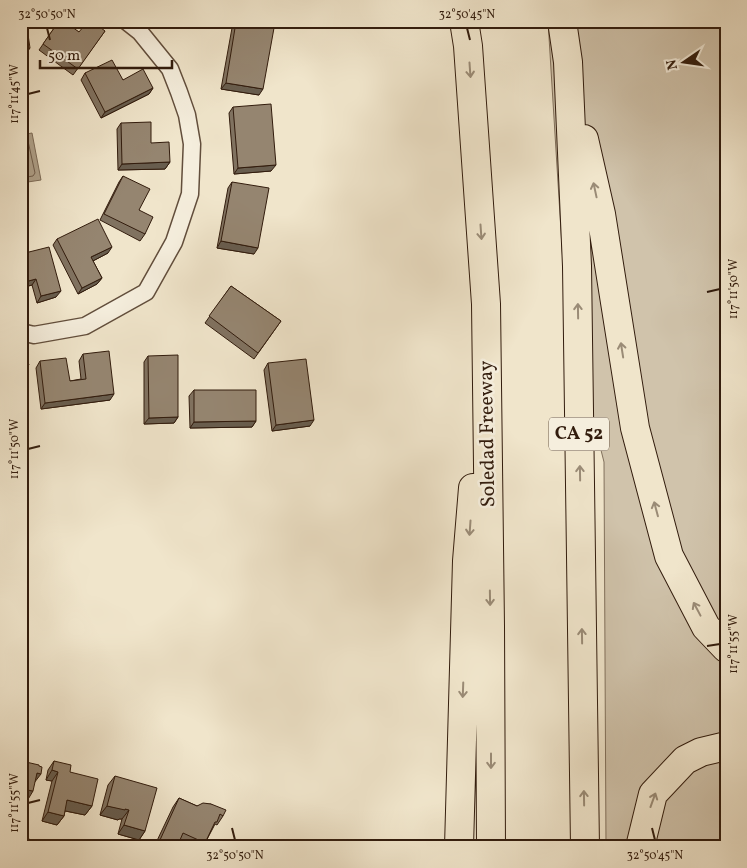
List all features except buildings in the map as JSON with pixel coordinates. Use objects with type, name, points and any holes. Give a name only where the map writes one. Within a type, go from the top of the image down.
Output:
[{"type":"highway","name":"Soledad Freeway","points":[[464,21],[468,46],[486,304],[491,847]]},
{"type":"highway","name":"CA 52","points":[[562,21],[568,62],[577,266],[585,847]]},
{"type":"highway","points":[[568,62],[601,214],[635,428],[669,556],[706,627],[726,648]]},
{"type":"highway","points":[[459,847],[467,561],[486,304]]},
{"type":"highway","points":[[640,847],[654,794],[686,760],[700,752],[726,746]]},
{"type":"street","points":[[21,332],[34,335],[85,326],[146,292],[174,242],[190,194],[192,144],[187,115],[170,69],[140,32],[126,21]]},
{"type":"street","points":[[21,846],[25,847]]},
{"type":"shaded area","points":[[548,21],[726,21],[726,847],[606,847],[604,462],[566,312]]},
{"type":"water","points":[[32,133],[41,180],[21,183],[21,135]]}]
